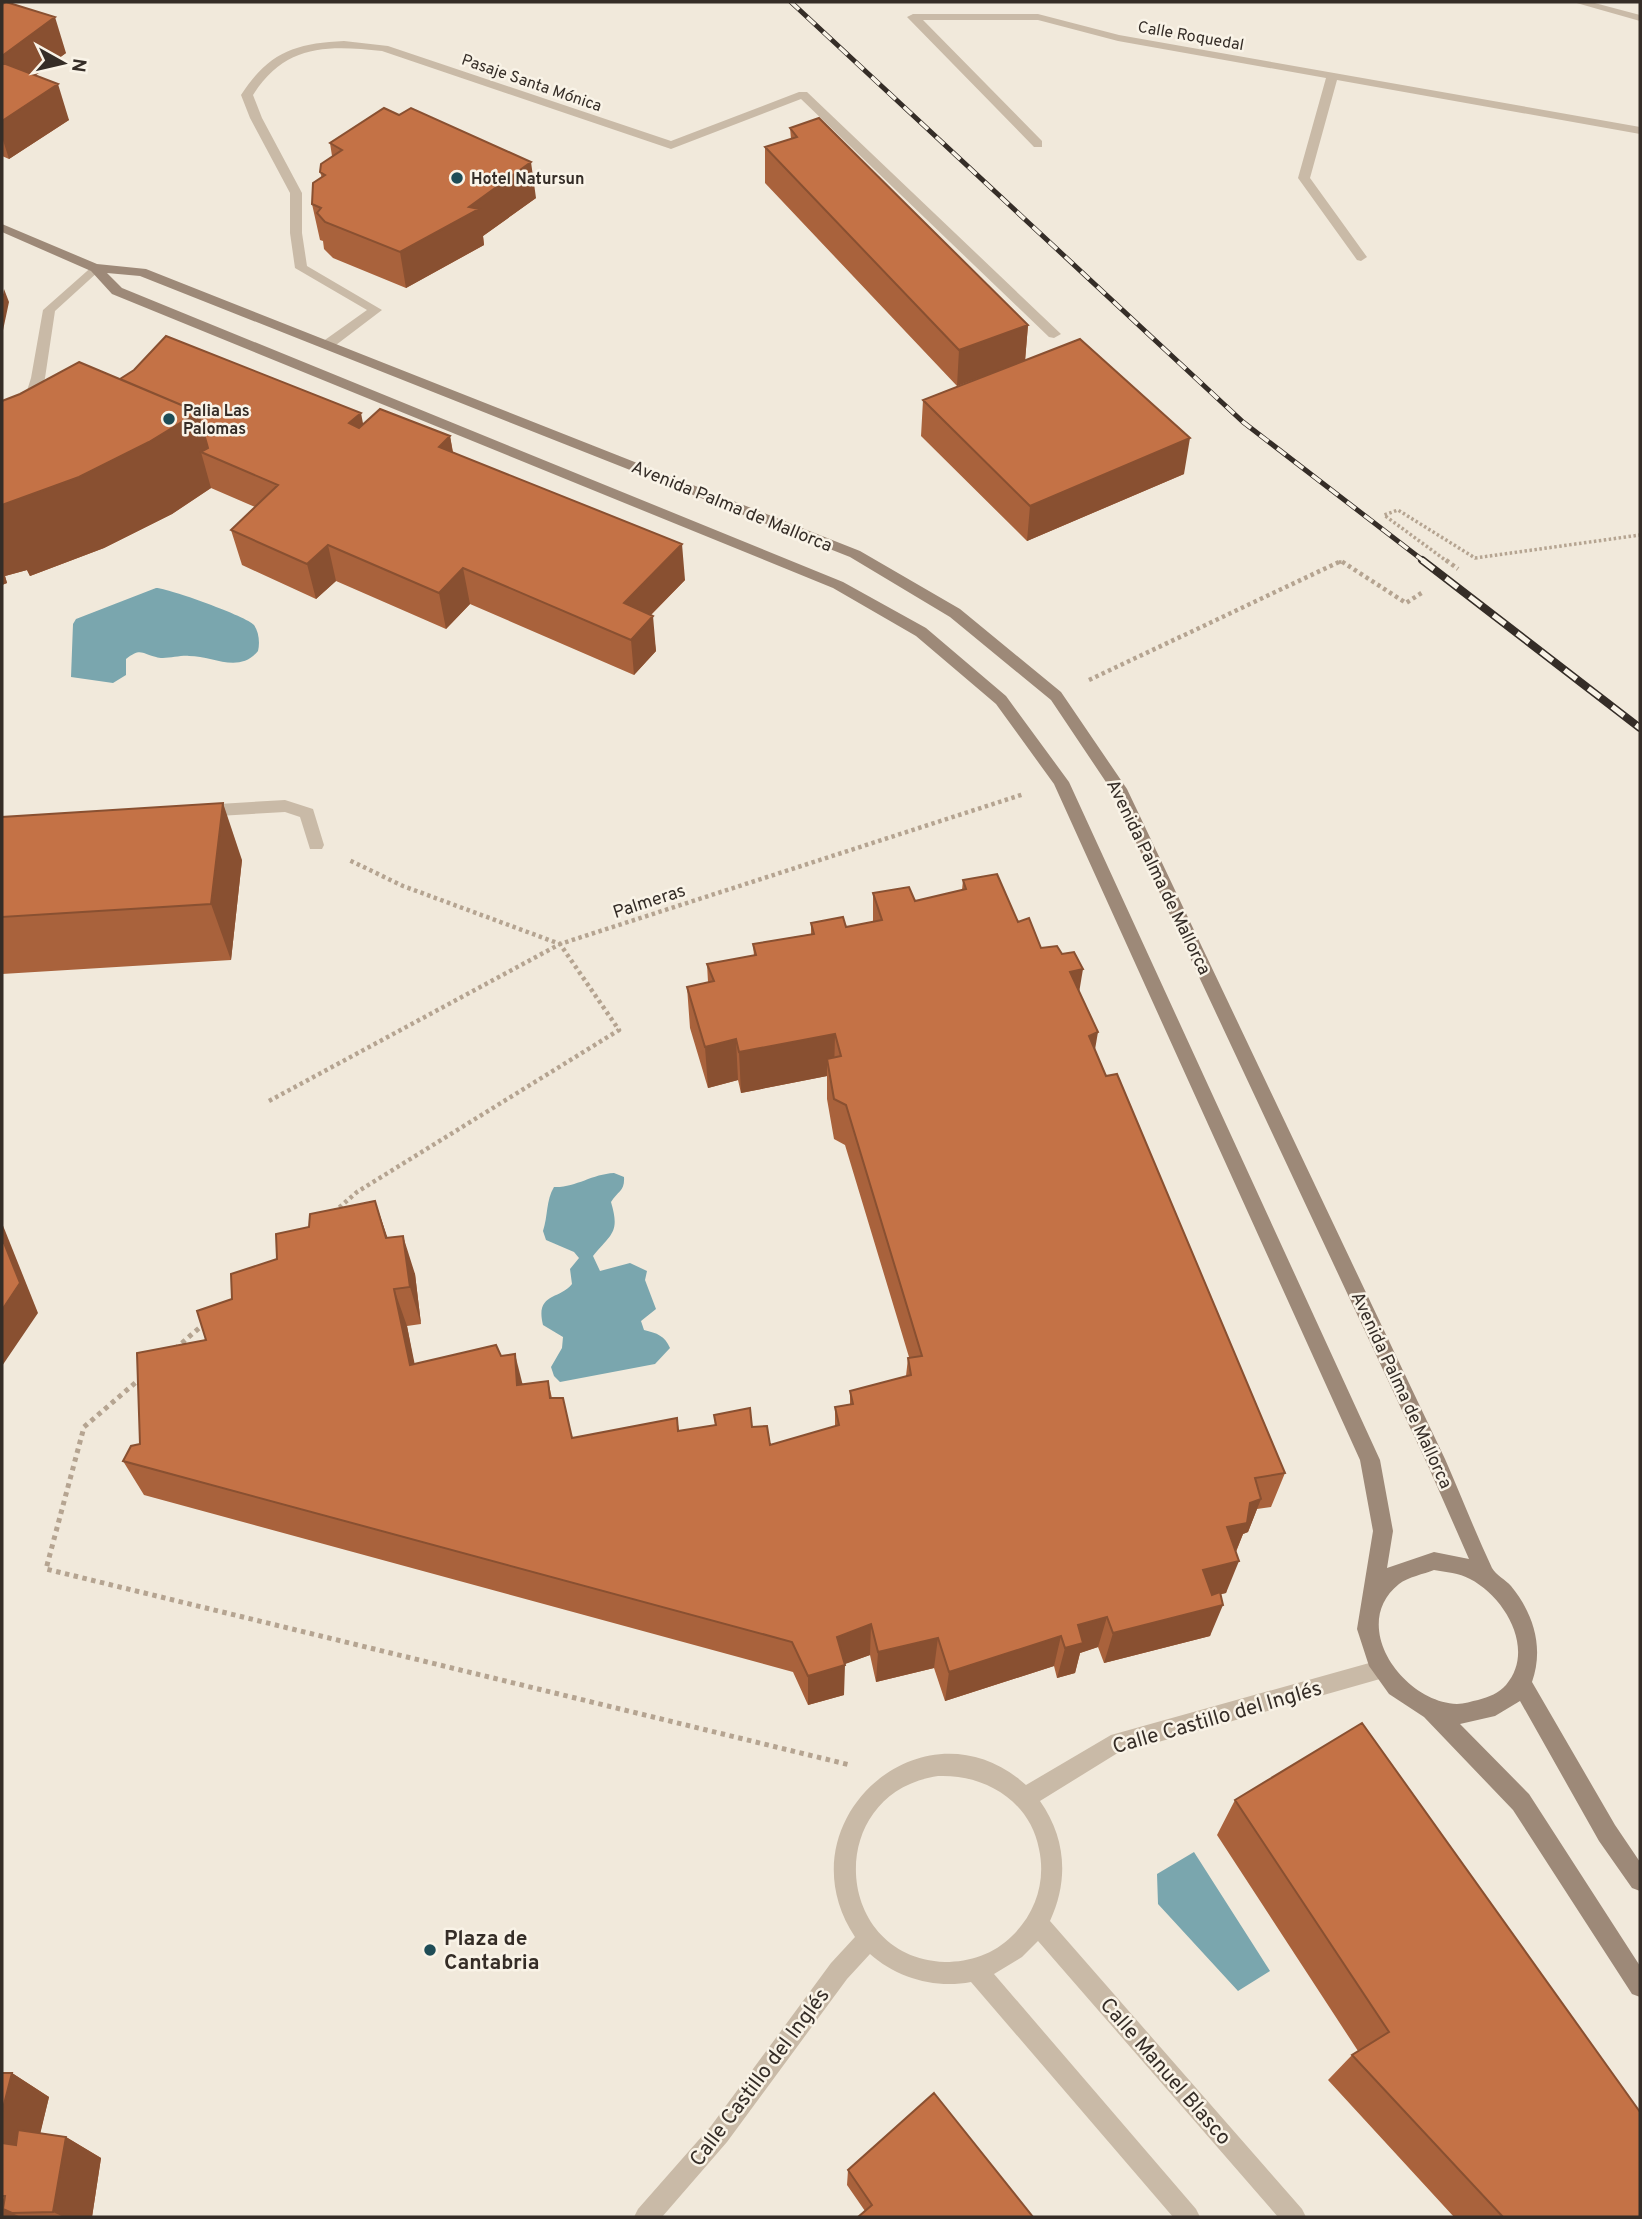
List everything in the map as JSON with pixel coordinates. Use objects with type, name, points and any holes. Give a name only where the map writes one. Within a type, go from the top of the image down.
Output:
[{"type":"main road","points":[[2,228],[95,268]]},
{"type":"main road","name":"Avenida Palma de Mallorca","points":[[95,268],[142,272],[855,554],[955,613],[1056,696],[1119,789],[1438,1465],[1486,1576]]},
{"type":"main road","name":"Avenida Palma de Mallorca","points":[[95,268],[117,290],[303,369],[838,585],[921,632],[1002,699],[1061,782],[1370,1460],[1383,1531],[1373,1595]]},
{"type":"main road","points":[[1432,1710],[1458,1715],[1483,1712],[1504,1701],[1521,1683],[1529,1662],[1521,1615],[1506,1594],[1486,1576],[1461,1565],[1434,1561],[1409,1565],[1388,1577],[1373,1595],[1366,1619],[1369,1645],[1380,1670],[1394,1686],[1432,1710],[1521,1802],[1640,1986]]},
{"type":"main road","points":[[1521,1683],[1607,1833],[1640,1880]]},
{"type":"street","points":[[1579,2],[1640,19]]},
{"type":"street","name":"Calle Roquedal","points":[[1038,144],[913,17],[1038,17],[1118,38],[1640,131]]},
{"type":"street","name":"Pasaje Santa Mónica","points":[[327,345],[376,310],[301,268],[296,233],[296,193],[256,118],[247,95],[256,76],[279,57],[312,46],[349,43],[384,48],[671,145],[803,94],[1054,334]]},
{"type":"street","points":[[1332,76],[1304,178],[1361,257]]},
{"type":"street","points":[[2,432],[16,420],[32,397],[38,378],[49,310],[95,268]]},
{"type":"street","points":[[191,812],[285,806],[307,813],[316,845]]},
{"type":"street","name":"Calle Castillo del Inglés","points":[[1023,1799],[1111,1745],[1380,1670]]},
{"type":"street","points":[[927,1764],[963,1765],[995,1776],[1023,1799],[1039,1821],[1050,1859],[1048,1899],[1038,1924],[1013,1954],[977,1971],[939,1974],[920,1969],[885,1951],[871,1936],[850,1900],[845,1859],[849,1839],[865,1802],[895,1776],[927,1764]]},
{"type":"street","name":"Calle Manuel Blasco","points":[[1038,1924],[1294,2217]]},
{"type":"street","name":"Calle Castillo del Inglés","points":[[646,2217],[719,2134],[839,1971],[871,1936]]},
{"type":"street","points":[[977,1971],[1188,2217]]},
{"type":"path","points":[[1458,569],[1384,515],[1398,510],[1475,558],[1640,535]]},
{"type":"path","points":[[1056,696],[1341,561],[1406,603],[1423,592]]},
{"type":"path","name":"Palmeras","points":[[269,1101],[560,944],[1061,782]]},
{"type":"path","points":[[316,845],[402,886],[560,944],[619,1030],[357,1192],[326,1219]]},
{"type":"path","points":[[168,1354],[210,1318]]},
{"type":"path","points":[[147,1373],[85,1427],[46,1569],[895,1776]]},
{"type":"water","points":[[156,588],[249,621],[257,631],[258,651],[251,658],[234,663],[189,656],[159,658],[138,652],[126,659],[126,675],[113,683],[71,677],[73,624],[76,619]]},
{"type":"water","points":[[614,1173],[624,1177],[624,1182],[611,1202],[614,1227],[593,1256],[600,1271],[630,1263],[647,1271],[645,1280],[656,1309],[641,1321],[644,1330],[660,1336],[670,1348],[655,1364],[560,1382],[551,1367],[562,1348],[563,1337],[543,1325],[542,1307],[550,1298],[572,1284],[570,1269],[579,1258],[574,1252],[546,1240],[543,1231],[550,1197],[554,1187]]},
{"type":"water","points":[[1194,1852],[1270,1971],[1238,1991],[1158,1904],[1157,1874]]},
{"type":"building","points":[[6,2],[55,17],[2,56],[2,4]]},
{"type":"building","points":[[2,58],[3,63],[58,84],[2,121]]},
{"type":"building","points":[[384,108],[399,115],[411,108],[531,162],[469,207],[479,209],[400,252],[325,222],[317,213],[321,208],[312,204],[313,183],[325,175],[320,172],[321,164],[342,150],[330,143]]},
{"type":"building","points":[[819,118],[1028,325],[959,350],[765,147],[797,137],[790,128]]},
{"type":"building","points":[[166,336],[361,413],[349,423],[359,428],[380,409],[450,436],[439,447],[682,544],[624,603],[653,616],[631,640],[463,568],[439,593],[328,545],[307,564],[231,530],[278,485],[201,452],[208,448],[198,412],[120,379],[134,370]]},
{"type":"building","points":[[1080,339],[1190,438],[1030,506],[923,400]]},
{"type":"building","points":[[79,362],[198,412],[149,442],[79,477],[2,505],[2,401]]},
{"type":"building","points":[[223,803],[211,904],[2,917],[2,817]]},
{"type":"building","points":[[997,874],[1018,922],[1029,918],[1041,948],[1057,946],[1062,954],[1074,952],[1083,969],[1070,972],[1098,1032],[1089,1036],[1106,1076],[1117,1074],[1285,1473],[1255,1478],[1261,1499],[1250,1503],[1247,1523],[1227,1527],[1239,1561],[1203,1570],[1212,1595],[1220,1592],[1223,1605],[1113,1633],[1107,1617],[1078,1625],[1083,1643],[1065,1648],[1061,1636],[949,1672],[938,1638],[878,1652],[871,1624],[837,1637],[845,1665],[808,1676],[792,1642],[123,1461],[131,1446],[140,1444],[137,1353],[206,1340],[197,1311],[232,1299],[231,1274],[277,1259],[276,1234],[309,1227],[310,1214],[375,1201],[386,1238],[403,1236],[410,1287],[394,1289],[410,1365],[496,1345],[501,1356],[515,1354],[517,1385],[548,1381],[550,1398],[563,1398],[572,1438],[677,1418],[678,1431],[716,1425],[714,1415],[750,1408],[752,1427],[767,1426],[770,1445],[839,1425],[835,1407],[853,1404],[850,1391],[911,1375],[908,1358],[922,1356],[846,1105],[834,1099],[827,1059],[841,1056],[835,1034],[739,1052],[736,1039],[705,1047],[687,987],[714,981],[707,964],[756,955],[753,944],[814,934],[811,923],[843,917],[846,927],[882,920],[873,893],[909,887],[915,901],[966,889],[963,880]]},
{"type":"building","points":[[2,1238],[20,1283],[2,1310]]},
{"type":"building","points":[[1362,1723],[1640,2112],[1640,2217],[1503,2217],[1352,2055],[1389,2032],[1235,1800]]},
{"type":"building","points":[[2,2073],[12,2073],[2,2112]]},
{"type":"building","points":[[934,2093],[1033,2217],[858,2217],[872,2205],[848,2170]]},
{"type":"building","points":[[18,2130],[66,2137],[53,2212],[12,2213],[3,2209],[5,2196],[2,2196],[2,2143],[16,2145]]},
{"type":"railway","points":[[791,2],[1243,422],[1425,562]]},
{"type":"railway","points":[[1422,560],[1640,728]]},
{"type":"place","name":"Hotel Natursun","points":[[457,178]]},
{"type":"place","name":"Palia Las Palomas","points":[[169,419]]},
{"type":"place","name":"Plaza de Cantabria","points":[[430,1950]]}]
